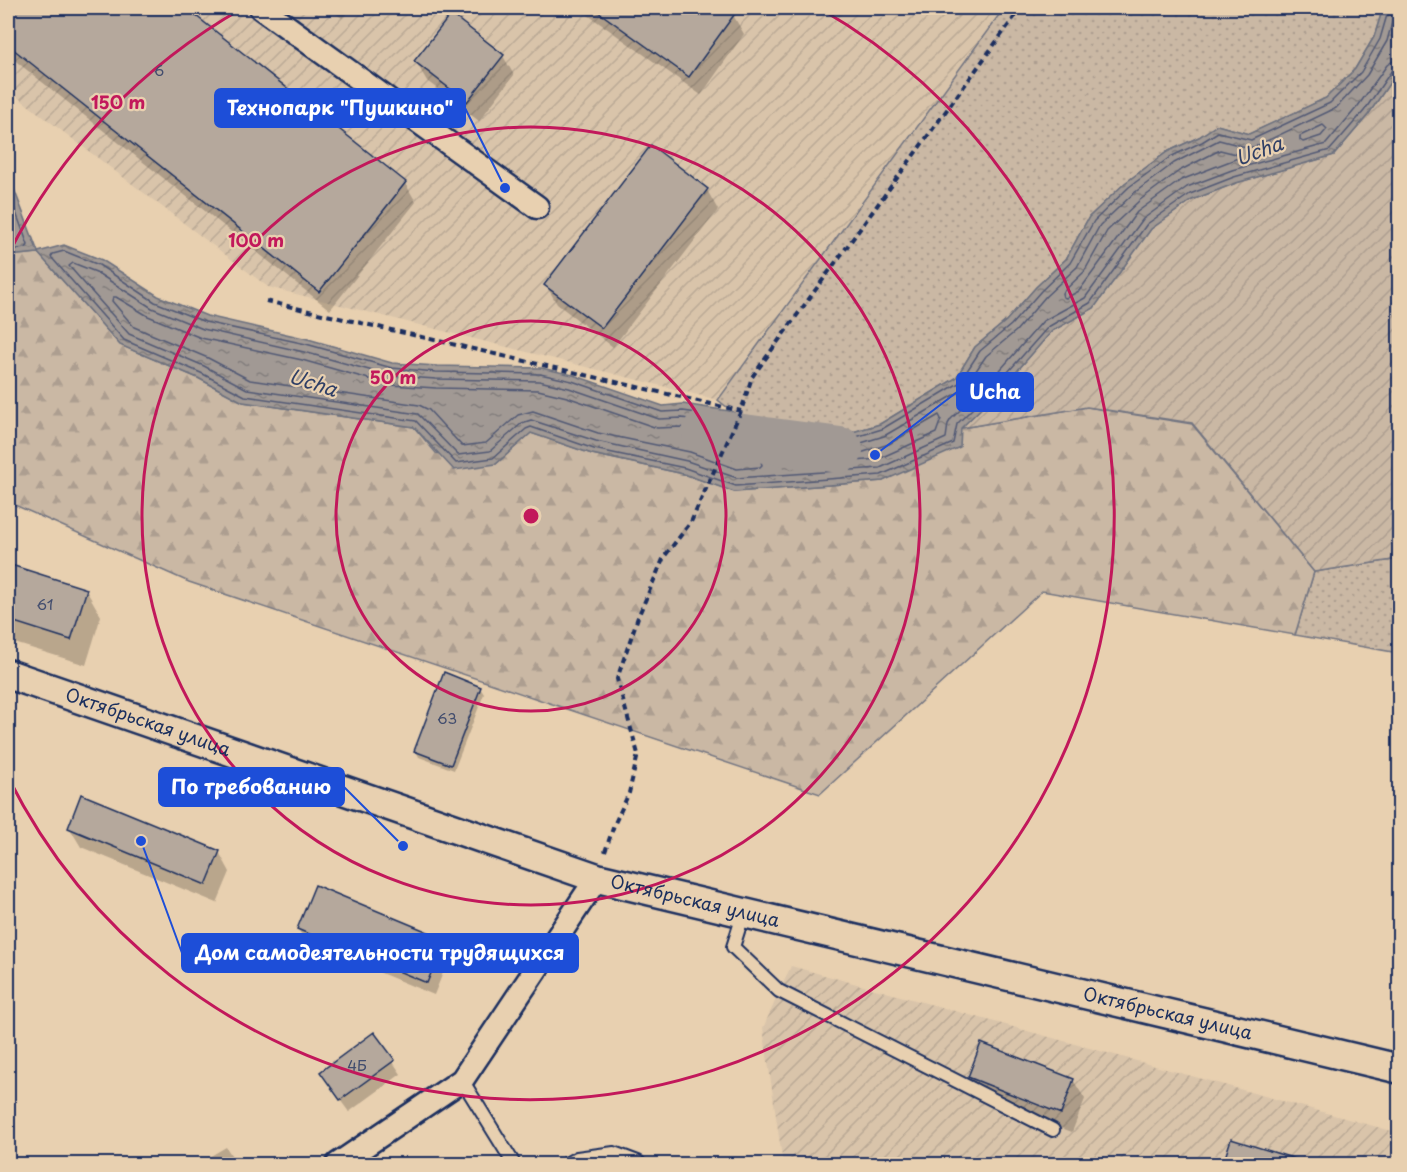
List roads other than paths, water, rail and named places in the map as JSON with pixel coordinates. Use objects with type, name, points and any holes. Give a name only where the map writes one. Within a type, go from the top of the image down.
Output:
[{"type":"street","points":[[261,8],[537,207]]},
{"type":"street","name":"Октябрьская улица","points":[[8,674],[597,878],[1400,1069]]},
{"type":"street","points":[[338,1164],[462,1080],[597,878]]},
{"type":"lane","points":[[744,912],[733,947],[779,991],[1053,1130]]},
{"type":"lane","points":[[462,1080],[514,1164]]},
{"type":"lane","points":[[566,1164],[577,1158],[614,1153],[640,1164]]},
{"type":"water","points":[[1383,8],[1399,8],[1399,69],[1368,115],[1334,155],[1236,183],[1192,200],[1151,229],[1094,308],[1052,331],[1003,387],[961,428],[960,447],[883,481],[734,492],[684,474],[592,454],[531,433],[496,464],[454,470],[414,427],[243,402],[198,378],[120,345],[38,253],[8,256],[8,182],[14,189],[38,252],[64,245],[102,260],[158,296],[207,316],[308,339],[392,363],[541,368],[573,375],[663,406],[683,404],[729,411],[771,442],[846,434],[880,424],[956,378],[975,347],[1006,321],[1036,287],[1066,259],[1089,217],[1125,183],[1167,152],[1199,137],[1217,125],[1249,134],[1326,98],[1355,69],[1374,37]]},
{"type":"waterway","name":"Ucha","points":[[705,432],[840,450]]},
{"type":"place","name":"Технопарк \"Пушкино\"","points":[[505,188]]},
{"type":"place","name":"Ucha","points":[[875,455]]},
{"type":"place","name":"Дом самодеятельности трудящихся","points":[[141,841]]},
{"type":"place","name":"По требованию","points":[[403,846]]}]
